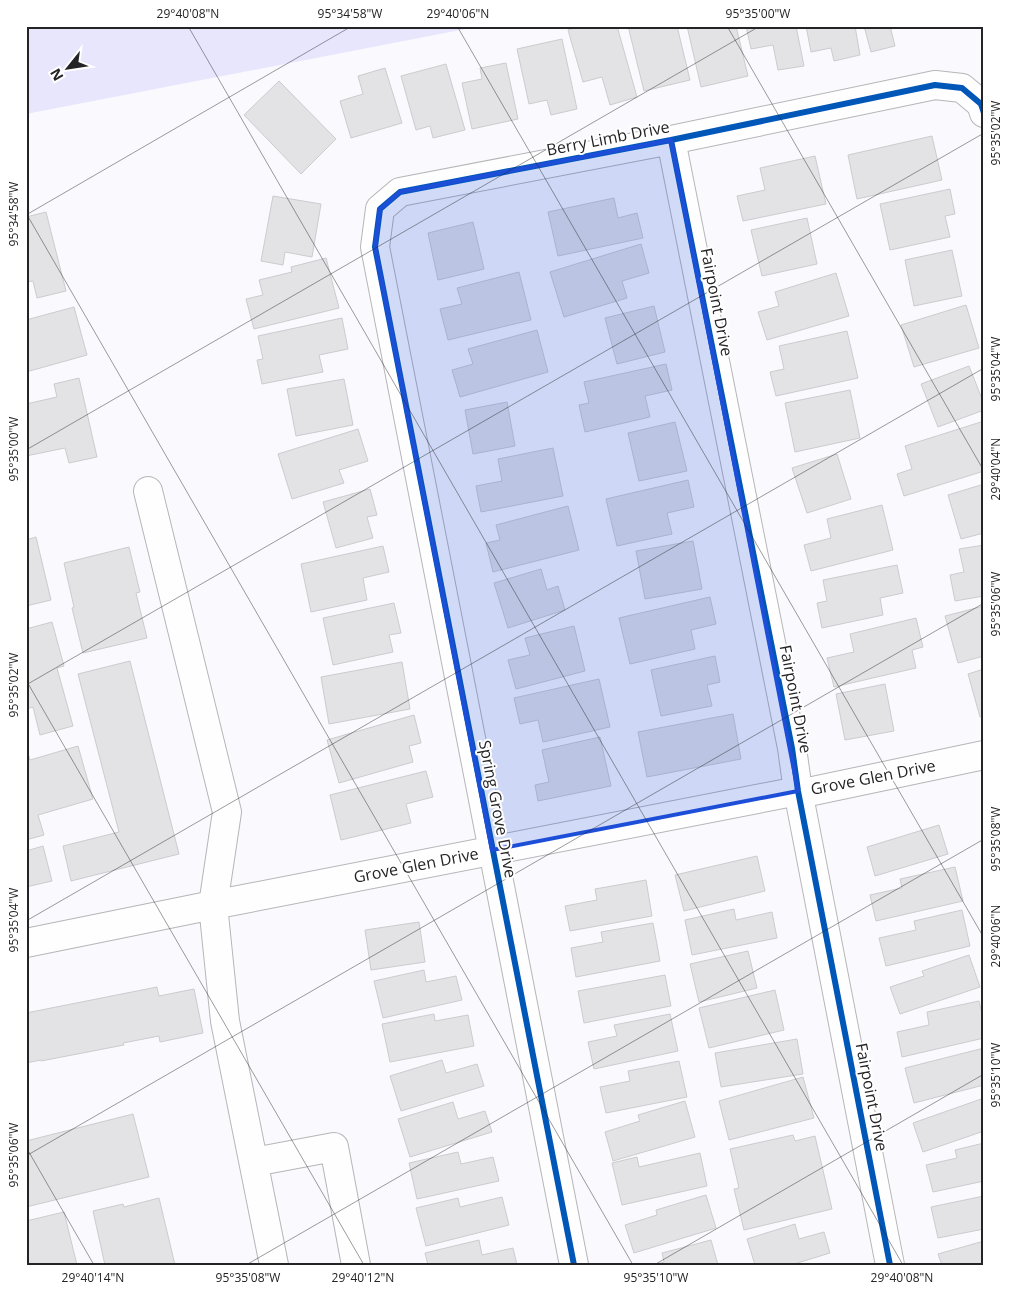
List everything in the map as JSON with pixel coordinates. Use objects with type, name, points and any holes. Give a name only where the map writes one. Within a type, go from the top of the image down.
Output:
[{"type":"street","name":"Berry Limb Drive","points":[[397,359],[375,247],[380,209],[400,192],[671,140],[935,85],[962,88],[981,104],[984,113]]},
{"type":"street","name":"Fairpoint Drive","points":[[671,140],[790,738],[798,791],[890,1265]]},
{"type":"street","name":"Spring Grove Drive","points":[[397,359],[574,1265]]},
{"type":"street","points":[[148,491],[227,812],[213,905],[225,1021],[274,1265]]},
{"type":"street","name":"Grove Glen Drive","points":[[26,943],[492,850],[798,791],[813,791],[984,755]]},
{"type":"street","points":[[254,1162],[334,1147],[356,1265]]},
{"type":"highlighted area","points":[[671,140],[798,791],[492,850],[375,247],[380,209],[400,192]]},
{"type":"shaded area","points":[[26,26],[481,26],[26,114]]},
{"type":"building","points":[[580,26],[617,26],[637,97],[610,105],[602,77],[583,82],[568,30]]},
{"type":"building","points":[[628,26],[652,26],[653,29],[677,26],[690,80],[644,91]]},
{"type":"building","points":[[687,26],[736,26],[748,76],[701,87]]},
{"type":"building","points":[[746,26],[796,26],[804,66],[778,70],[773,45],[751,49]]},
{"type":"building","points":[[806,26],[855,26],[860,55],[834,61],[831,48],[811,52]]},
{"type":"building","points":[[864,26],[890,26],[895,46],[871,52]]},
{"type":"building","points":[[562,39],[577,109],[551,115],[547,100],[529,104],[517,49]]},
{"type":"building","points":[[506,63],[518,119],[472,129],[462,83],[482,79],[480,68]]},
{"type":"building","points":[[446,64],[465,130],[433,138],[430,126],[416,130],[401,76]]},
{"type":"building","points":[[385,68],[402,123],[351,138],[340,101],[363,94],[358,76]]},
{"type":"building","points":[[279,81],[336,139],[301,174],[244,115]]},
{"type":"building","points":[[932,136],[942,180],[857,199],[848,155]]},
{"type":"building","points":[[815,156],[826,204],[743,221],[737,196],[765,190],[760,168]]},
{"type":"building","points":[[950,189],[955,214],[945,216],[950,237],[890,250],[880,204]]},
{"type":"building","points":[[273,196],[321,204],[312,257],[285,252],[283,265],[261,261]]},
{"type":"building","points":[[614,198],[618,218],[637,213],[643,238],[558,256],[548,212]]},
{"type":"building","points":[[46,212],[66,291],[37,298],[33,281],[26,282],[26,217]]},
{"type":"building","points":[[807,218],[817,264],[762,276],[751,230]]},
{"type":"building","points":[[473,222],[484,269],[438,280],[428,233]]},
{"type":"building","points":[[641,244],[649,273],[622,281],[627,298],[564,317],[550,272]]},
{"type":"building","points":[[952,250],[962,296],[914,306],[905,260]]},
{"type":"building","points":[[326,258],[339,308],[254,329],[246,299],[263,295],[259,280],[292,272],[291,267]]},
{"type":"building","points":[[519,272],[531,320],[448,340],[440,309],[462,304],[457,288]]},
{"type":"building","points":[[836,273],[849,316],[767,340],[758,312],[779,306],[775,292]]},
{"type":"building","points":[[966,305],[979,348],[914,367],[901,325]]},
{"type":"building","points":[[654,306],[665,352],[617,364],[605,318]]},
{"type":"building","points":[[74,307],[87,355],[26,372],[26,320]]},
{"type":"building","points":[[342,318],[348,349],[319,355],[323,372],[262,384],[257,360],[263,359],[258,336]]},
{"type":"building","points":[[537,330],[548,372],[460,397],[452,370],[473,364],[468,349]]},
{"type":"building","points":[[847,331],[858,378],[776,396],[770,372],[784,369],[779,346]]},
{"type":"building","points":[[666,364],[672,390],[645,396],[650,417],[585,432],[579,405],[589,403],[584,382]]},
{"type":"building","points":[[969,366],[984,404],[984,410],[938,427],[921,384]]},
{"type":"building","points":[[79,378],[97,457],[69,463],[65,448],[26,456],[26,404],[57,397],[54,384]]},
{"type":"building","points":[[344,379],[353,425],[296,436],[287,389]]},
{"type":"building","points":[[850,390],[860,438],[795,452],[785,403]]},
{"type":"building","points":[[507,402],[515,446],[473,454],[465,410]]},
{"type":"building","points":[[984,421],[984,471],[904,496],[897,474],[912,469],[905,446]]},
{"type":"building","points":[[675,422],[687,471],[639,481],[628,433]]},
{"type":"building","points":[[358,429],[368,461],[339,470],[344,483],[292,499],[278,454]]},
{"type":"building","points":[[553,448],[563,496],[481,512],[476,486],[502,481],[498,459]]},
{"type":"building","points":[[837,454],[851,499],[807,513],[792,468]]},
{"type":"building","points":[[688,480],[694,507],[667,513],[672,534],[617,546],[606,499]]},
{"type":"building","points":[[984,484],[984,533],[961,539],[948,495]]},
{"type":"building","points":[[370,489],[377,515],[367,517],[373,538],[336,548],[323,502]]},
{"type":"building","points":[[882,505],[893,550],[811,571],[804,545],[831,538],[827,519]]},
{"type":"building","points":[[568,506],[579,550],[493,572],[486,543],[500,540],[496,525]]},
{"type":"building","points":[[36,537],[51,600],[26,606],[26,540]]},
{"type":"building","points":[[693,541],[702,589],[645,599],[636,551]]},
{"type":"building","points":[[984,545],[984,596],[955,601],[950,575],[964,572],[959,549]]},
{"type":"building","points":[[383,546],[389,572],[363,578],[367,600],[311,612],[301,564]]},
{"type":"building","points":[[129,547],[140,592],[136,593],[147,638],[83,653],[64,563]]},
{"type":"building","points":[[897,565],[903,593],[880,598],[883,615],[822,628],[817,603],[827,601],[823,580]]},
{"type":"building","points":[[541,569],[547,590],[558,586],[565,610],[508,628],[494,583]]},
{"type":"building","points":[[710,597],[716,624],[691,630],[695,649],[630,664],[619,618]]},
{"type":"building","points":[[394,603],[401,633],[389,635],[393,652],[333,665],[323,618]]},
{"type":"building","points":[[984,606],[984,656],[958,663],[945,616]]},
{"type":"building","points":[[916,618],[923,647],[912,650],[916,668],[834,687],[827,658],[854,652],[850,634]]},
{"type":"building","points":[[52,622],[64,666],[57,668],[73,726],[40,735],[33,707],[26,709],[26,629]]},
{"type":"building","points":[[574,626],[585,671],[516,689],[508,660],[530,655],[525,638]]},
{"type":"building","points":[[715,656],[720,682],[707,685],[712,706],[661,716],[651,670]]},
{"type":"building","points":[[130,661],[179,854],[71,881],[63,846],[119,832],[78,674]]},
{"type":"building","points":[[402,662],[410,709],[329,724],[321,677]]},
{"type":"building","points":[[984,669],[984,716],[980,717],[968,674]]},
{"type":"building","points":[[599,679],[610,727],[543,742],[538,720],[520,724],[514,698]]},
{"type":"building","points":[[885,684],[894,731],[845,740],[836,694]]},
{"type":"building","points":[[733,714],[741,759],[647,777],[638,732]]},
{"type":"building","points":[[414,715],[421,743],[409,746],[413,762],[339,783],[327,740]]},
{"type":"building","points":[[600,737],[611,786],[538,801],[535,785],[549,782],[542,750]]},
{"type":"building","points":[[78,746],[93,799],[38,815],[44,835],[26,840],[26,747],[30,760]]},
{"type":"building","points":[[426,771],[433,797],[406,804],[411,823],[341,840],[330,795]]},
{"type":"building","points":[[939,825],[948,854],[875,876],[867,847]]},
{"type":"building","points":[[43,846],[52,881],[26,887],[26,851]]},
{"type":"building","points":[[757,856],[765,891],[684,911],[675,875]]},
{"type":"building","points":[[955,867],[963,901],[876,921],[870,895],[902,888],[900,879]]},
{"type":"building","points":[[646,880],[652,916],[570,931],[565,906],[597,900],[595,889]]},
{"type":"building","points":[[734,909],[736,920],[772,912],[777,938],[692,955],[685,920]]},
{"type":"building","points":[[962,910],[970,946],[886,966],[879,938],[916,930],[914,921]]},
{"type":"building","points":[[419,922],[425,962],[371,970],[365,930]]},
{"type":"building","points":[[653,923],[660,961],[576,977],[571,948],[603,942],[601,932]]},
{"type":"building","points":[[748,951],[757,988],[699,1002],[690,964]]},
{"type":"building","points":[[969,955],[980,987],[900,1014],[890,987],[924,976],[922,971]]},
{"type":"building","points":[[424,970],[426,982],[456,976],[462,1000],[383,1018],[374,981]]},
{"type":"building","points":[[665,975],[671,1006],[584,1023],[578,991]]},
{"type":"building","points":[[157,987],[159,996],[194,989],[203,1033],[160,1042],[159,1036],[123,1043],[124,1045],[26,1063],[26,1013]]},
{"type":"building","points":[[775,990],[784,1030],[709,1048],[699,1008]]},
{"type":"building","points":[[979,1001],[984,1022],[984,1038],[902,1057],[897,1032],[929,1025],[927,1012]]},
{"type":"building","points":[[434,1014],[435,1021],[468,1015],[474,1046],[390,1062],[382,1024]]},
{"type":"building","points":[[670,1014],[678,1051],[594,1069],[588,1042],[617,1036],[614,1025]]},
{"type":"building","points":[[797,1039],[803,1074],[721,1087],[715,1053]]},
{"type":"building","points":[[984,1048],[984,1085],[914,1103],[905,1068]]},
{"type":"building","points":[[442,1060],[446,1073],[477,1064],[484,1086],[401,1111],[390,1076]]},
{"type":"building","points":[[679,1061],[687,1097],[606,1113],[600,1087],[630,1081],[628,1071]]},
{"type":"building","points":[[803,1077],[814,1118],[729,1140],[719,1101]]},
{"type":"building","points":[[984,1098],[984,1131],[923,1152],[913,1123]]},
{"type":"building","points":[[685,1101],[695,1137],[613,1161],[605,1132],[640,1121],[638,1115]]},
{"type":"building","points":[[453,1102],[458,1119],[485,1111],[492,1132],[410,1157],[398,1119]]},
{"type":"building","points":[[133,1114],[149,1177],[26,1207],[26,1141]]},
{"type":"building","points":[[793,1135],[795,1141],[815,1136],[832,1209],[744,1230],[734,1189],[739,1188],[730,1149]]},
{"type":"building","points":[[984,1143],[984,1181],[933,1192],[926,1165],[957,1158],[955,1150]]},
{"type":"building","points":[[458,1152],[461,1164],[493,1157],[499,1181],[417,1199],[409,1163]]},
{"type":"building","points":[[700,1153],[707,1186],[622,1205],[612,1163],[637,1157],[639,1167]]},
{"type":"building","points":[[706,1195],[716,1228],[634,1253],[625,1225],[657,1215],[656,1210]]},
{"type":"building","points":[[984,1196],[984,1229],[938,1238],[931,1207]]},
{"type":"building","points":[[502,1197],[509,1225],[426,1246],[416,1208],[458,1198],[460,1207]]},
{"type":"building","points":[[159,1198],[175,1265],[105,1265],[93,1211],[123,1204],[124,1207]]},
{"type":"building","points":[[64,1212],[77,1265],[26,1265],[26,1221]]},
{"type":"building","points":[[795,1224],[799,1239],[824,1232],[830,1253],[791,1265],[755,1265],[747,1239]]},
{"type":"building","points":[[479,1240],[482,1255],[513,1248],[517,1265],[428,1265],[425,1253]]},
{"type":"building","points":[[711,1240],[718,1265],[654,1265],[664,1262],[662,1253]]},
{"type":"building","points":[[984,1241],[984,1265],[942,1265],[938,1254]]},
{"type":"cycle path","points":[[574,1265],[375,247],[380,209],[400,192],[671,140],[935,85],[962,88],[981,104],[984,113]]},
{"type":"cycle path","points":[[671,140],[792,748],[798,791],[890,1265]]}]
